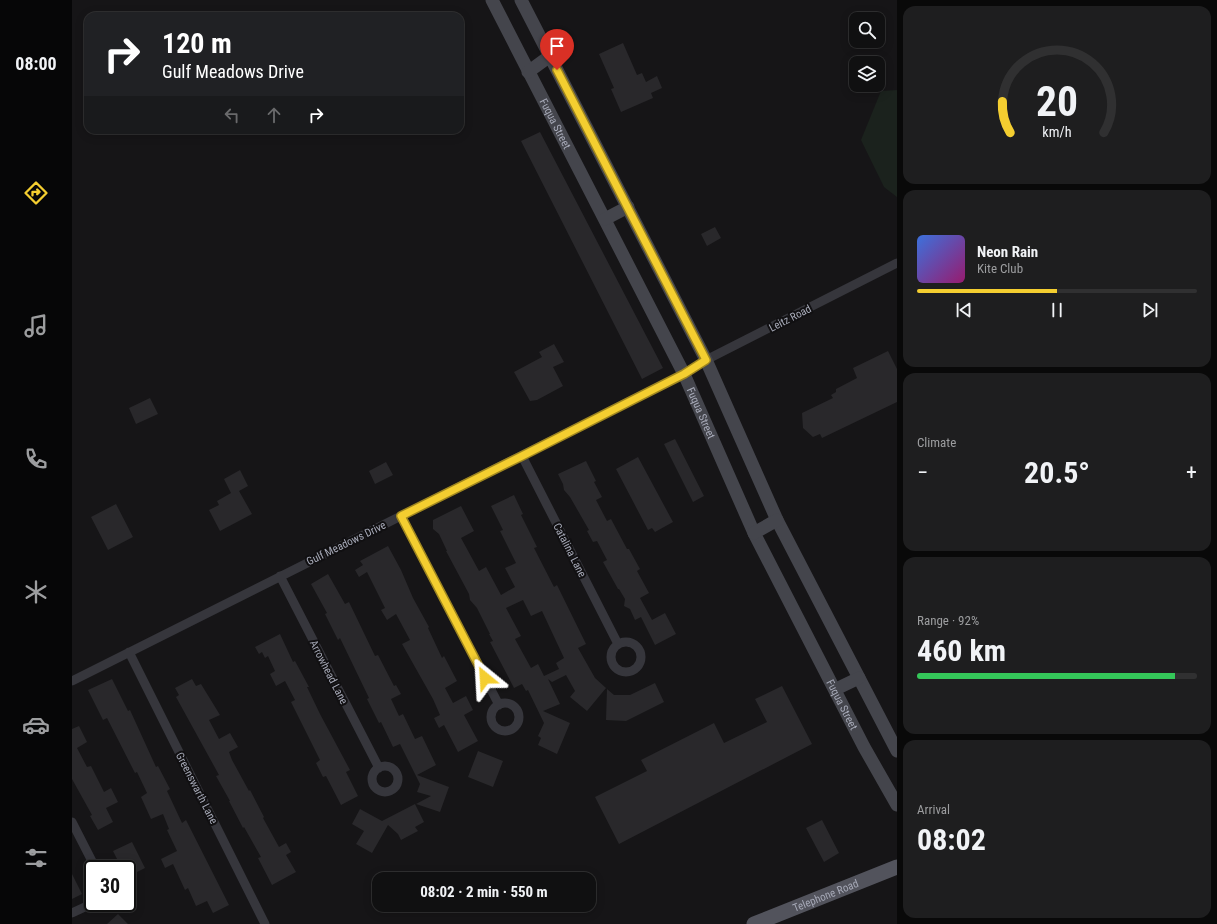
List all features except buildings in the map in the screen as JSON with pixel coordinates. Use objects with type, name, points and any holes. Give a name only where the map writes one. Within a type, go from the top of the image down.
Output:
[{"type":"main road","name":"Fuqua Street","points":[[492,0],[684,374],[754,533],[836,689],[864,747],[897,805]]},
{"type":"main road","points":[[521,0],[706,360],[777,520],[897,751]]},
{"type":"main road","points":[[528,72],[550,56]]},
{"type":"main road","points":[[605,219],[628,207]]},
{"type":"main road","points":[[754,533],[777,520]]},
{"type":"main road","points":[[836,689],[859,678]]},
{"type":"main road","name":"Telephone Road","points":[[754,924],[897,866]]},
{"type":"street","name":"Leitz Road","points":[[684,374],[706,360],[897,263]]},
{"type":"street","name":"Gulf Meadows Drive","points":[[72,681],[684,374]]},
{"type":"street","name":"Catalina Lane","points":[[522,456],[618,644]]},
{"type":"street","points":[[401,516],[499,705]]},
{"type":"street","name":"Arrowhead Lane","points":[[280,576],[379,768]]},
{"type":"street","name":"Greenswarth Lane","points":[[129,652],[265,924]]},
{"type":"street","points":[[72,822],[91,860]]},
{"type":"street","points":[[72,913],[84,907]]},
{"type":"shaded area","points":[[897,90],[897,197],[884,187],[861,140],[881,92],[885,92],[885,91]]},
{"type":"route","points":[[485,678],[401,516],[684,374],[706,360],[557,70]]}]
